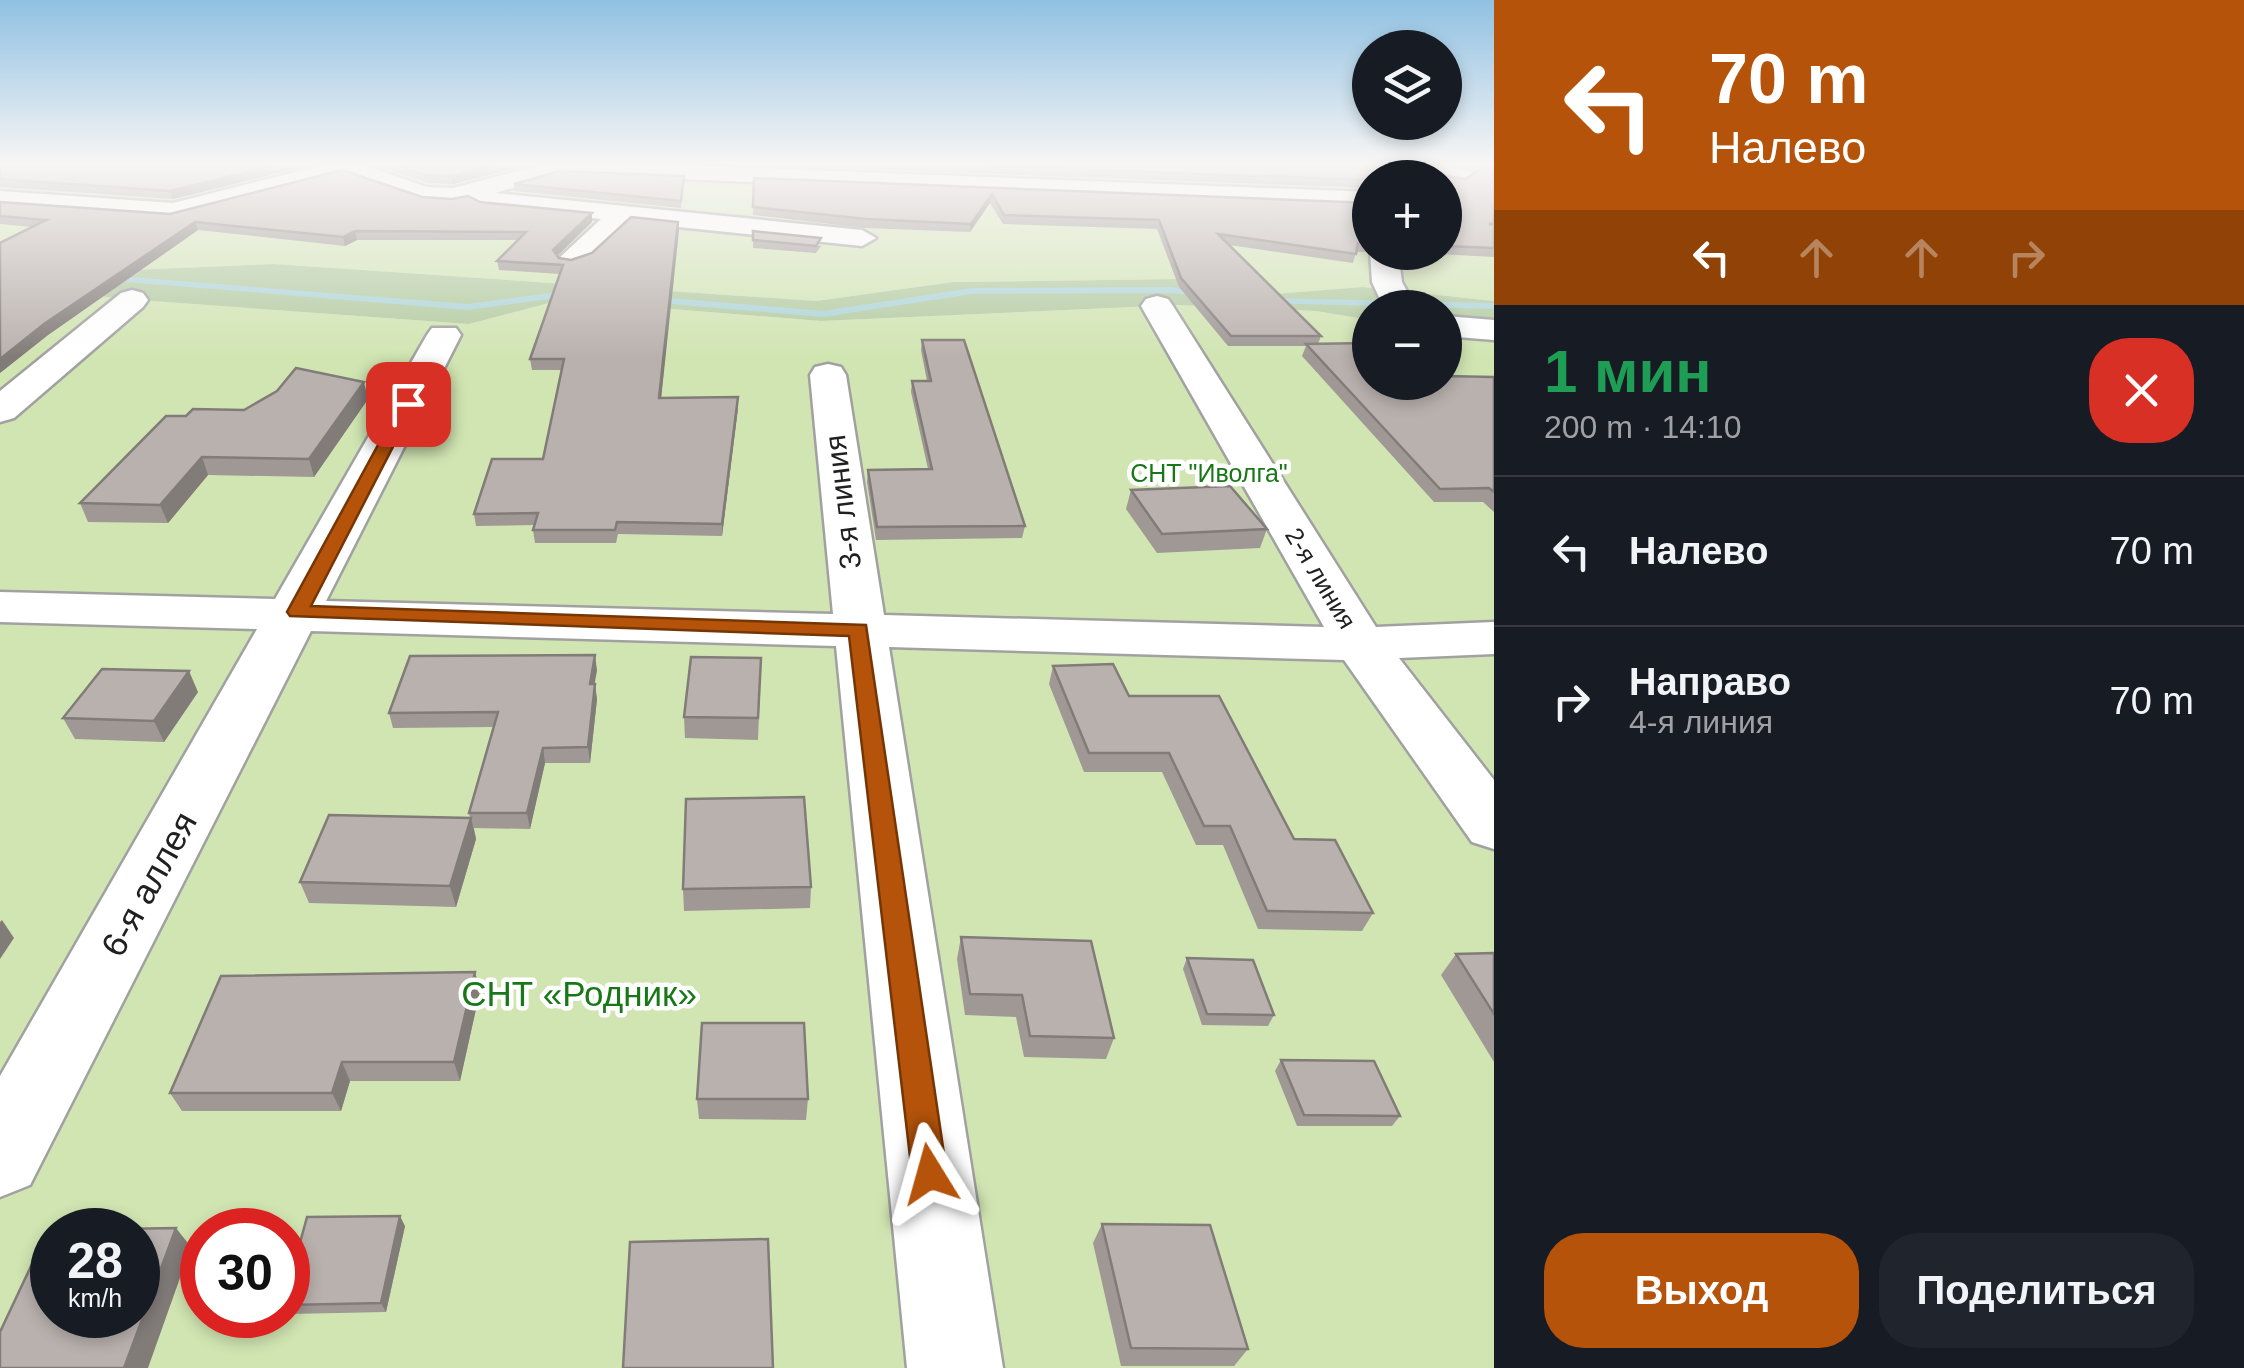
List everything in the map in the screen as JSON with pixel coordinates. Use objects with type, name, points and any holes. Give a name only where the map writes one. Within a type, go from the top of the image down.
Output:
[{"type":"street","points":[[574,259],[606,230]]},
{"type":"street","points":[[777,230],[862,238]]},
{"type":"street","points":[[0,410],[132,300]]},
{"type":"street","name":"2-я линия","points":[[1157,306],[1360,644],[1494,825]]},
{"type":"street","points":[[1462,327],[1494,330]]},
{"type":"street","name":"6-я аллея","points":[[0,1156],[444,336]]},
{"type":"street","name":"3-я линия","points":[[828,375],[955,1368]]},
{"type":"street","points":[[0,606],[1360,644],[1494,638]]},
{"type":"green space","points":[[0,230],[1352,230],[1352,270],[1462,270],[1462,230],[1494,230],[1494,301],[1462,298],[1462,290],[1363,287],[1274,294],[1176,279],[953,282],[816,301],[274,264],[85,272],[0,260]]},
{"type":"green space","points":[[274,264],[816,301],[953,282],[1177,279],[1274,294],[1363,287],[1391,290],[1352,290],[1352,317],[1316,311],[1177,305],[821,321],[561,300],[469,324],[124,299],[0,284],[85,272]]},
{"type":"green space","name":"СНТ «Родник»","points":[[0,284],[124,299],[469,324],[561,300],[821,321],[1177,305],[1316,311],[1352,317],[1352,400],[1462,400],[1462,334],[1494,339],[1494,1368],[0,1368]]},
{"type":"green space","points":[[1462,298],[1494,301],[1494,339],[1462,334]]},
{"type":"building","points":[[26,230],[183,230],[44,324],[0,359],[0,243]]},
{"type":"building","points":[[272,230],[574,230],[553,250],[559,258],[571,260],[592,253],[617,230],[677,230],[659,398],[738,397],[722,524],[617,522],[615,530],[533,530],[538,513],[474,514],[492,459],[543,459],[564,359],[530,359],[563,265],[497,261],[526,232],[355,231],[343,237]]},
{"type":"building","points":[[1163,230],[1352,230],[1352,253],[1218,234],[1321,336],[1231,336],[1181,278]]},
{"type":"building","points":[[1462,230],[1494,230],[1494,248],[1462,247]]},
{"type":"building","points":[[753,231],[821,238],[816,246],[753,240]]},
{"type":"building","points":[[922,340],[964,340],[1025,526],[877,527],[868,470],[932,469],[912,381],[931,381]]},
{"type":"building","points":[[1352,343],[1352,394],[1306,344]]},
{"type":"building","points":[[296,368],[364,382],[309,459],[202,457],[160,505],[80,503],[166,416],[186,416],[193,409],[244,410],[277,391]]},
{"type":"building","points":[[1462,376],[1494,377],[1494,492],[1489,488],[1440,489],[1358,400],[1462,400]]},
{"type":"building","points":[[1230,486],[1267,529],[1162,534],[1131,490]]},
{"type":"building","points":[[595,655],[588,747],[543,748],[527,813],[469,813],[498,712],[389,713],[410,656]]},
{"type":"building","points":[[691,657],[761,658],[758,718],[684,717]]},
{"type":"building","points":[[1113,664],[1129,696],[1219,696],[1294,839],[1335,840],[1373,913],[1267,911],[1230,826],[1204,826],[1169,753],[1089,753],[1053,666]]},
{"type":"building","points":[[102,669],[189,671],[154,721],[63,718]]},
{"type":"building","points":[[804,797],[811,887],[683,889],[686,799]]},
{"type":"building","points":[[329,815],[471,818],[450,886],[300,882]]},
{"type":"building","points":[[961,937],[1091,941],[1114,1038],[1030,1036],[1022,995],[970,994]]},
{"type":"building","points":[[1494,953],[1494,1014],[1456,954]]},
{"type":"building","points":[[1187,958],[1253,960],[1274,1015],[1207,1014]]},
{"type":"building","points":[[475,972],[454,1062],[342,1062],[332,1093],[170,1093],[221,976]]},
{"type":"building","points":[[702,1023],[804,1023],[808,1099],[697,1099]]},
{"type":"building","points":[[1281,1060],[1374,1061],[1400,1116],[1304,1115]]},
{"type":"building","points":[[400,1216],[381,1303],[310,1305],[310,1217]]},
{"type":"building","points":[[1102,1224],[1210,1225],[1248,1349],[1131,1348]]},
{"type":"building","points":[[160,1228],[176,1228],[160,1271]]},
{"type":"building","points":[[768,1239],[773,1368],[623,1368],[630,1242]]},
{"type":"building","points":[[30,1268],[30,1338],[135,1338],[124,1368],[0,1368],[0,1332]]},
{"type":"waterway","points":[[105,278],[468,307],[572,293]]},
{"type":"waterway","points":[[648,299],[823,314],[972,291],[1171,290],[1204,294]]},
{"type":"waterway","points":[[1265,301],[1494,306]]},
{"type":"route","points":[[408,404],[297,612],[859,630],[930,1174]]},
{"type":"park label","name":"СНТ \"Иволга\"","points":[[1209,473]]}]
